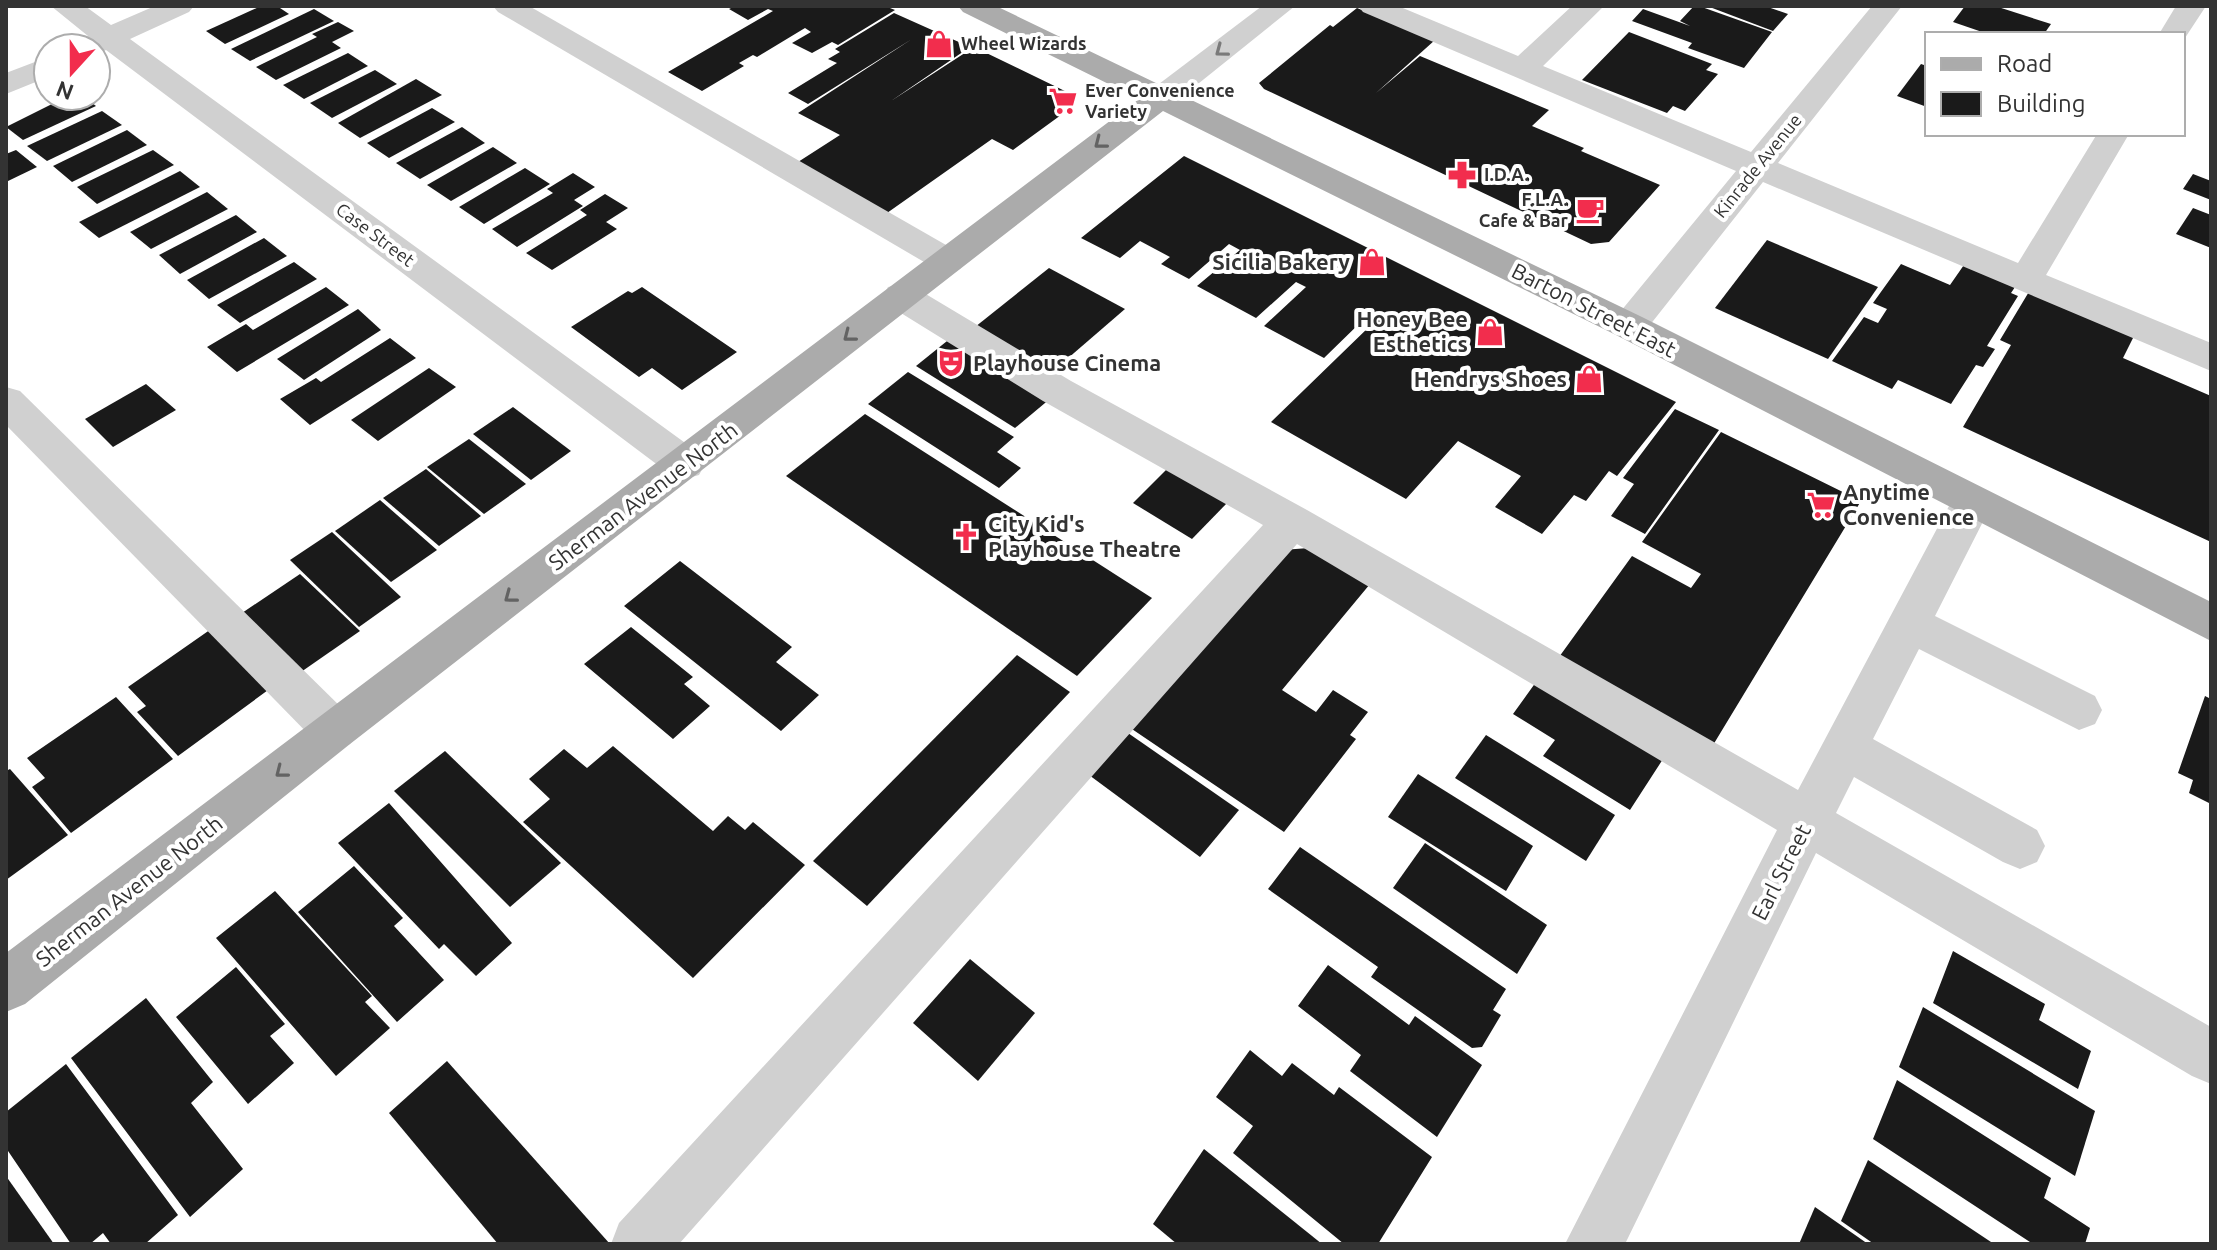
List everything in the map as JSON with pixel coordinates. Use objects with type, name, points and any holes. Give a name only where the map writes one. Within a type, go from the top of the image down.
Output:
[{"type":"main road","name":"Barton Street East","points":[[973,6],[1629,326],[2211,623]]},
{"type":"main road","name":"Sherman Avenue North","points":[[6,986],[334,730],[1162,97]]},
{"type":"street","name":"Case Street","points":[[66,6],[88,32]]},
{"type":"street","points":[[112,36],[179,6]]},
{"type":"street","points":[[508,6],[948,261]]},
{"type":"street","name":"Sherman Avenue North","points":[[1162,97],[1280,6]]},
{"type":"street","points":[[1373,6],[2211,358]]},
{"type":"street","points":[[1523,68],[1589,6]]},
{"type":"street","name":"Kinrade Avenue","points":[[1629,326],[1887,6]]},
{"type":"street","points":[[2175,32],[2191,6]]},
{"type":"street","name":"Case Street","points":[[112,54],[685,464]]},
{"type":"street","points":[[6,85],[32,73]]},
{"type":"street","points":[[2026,278],[2112,136]]},
{"type":"street","points":[[901,296],[1057,391],[1133,415],[1292,521],[1808,819],[2211,1057]]},
{"type":"street","points":[[6,401],[334,730]]},
{"type":"street","name":"Earl Street","points":[[1594,1244],[1972,502]]},
{"type":"street","points":[[640,1244],[1292,521]]},
{"type":"street","points":[[1909,623],[2079,710]]},
{"type":"street","points":[[1845,747],[2020,846]]},
{"type":"building","points":[[261,6],[277,6],[289,14],[225,44],[206,31]]},
{"type":"building","points":[[735,6],[885,6],[895,10],[838,45],[832,42],[812,53],[792,43],[811,32],[805,28],[757,57],[753,55],[739,63],[744,66],[702,91],[668,72],[773,11],[768,9],[748,20],[729,9]]},
{"type":"building","points":[[1694,6],[1772,32],[1744,68],[1688,48],[1692,43],[1632,21],[1643,9],[1690,26],[1680,21]]},
{"type":"building","points":[[1707,6],[1765,6],[1788,14],[1773,31]]},
{"type":"building","points":[[1965,6],[1995,6],[2051,24],[2045,32],[1982,32],[1953,22]]},
{"type":"building","points":[[1357,8],[1435,40],[1376,93],[1420,56],[1549,110],[1532,126],[1660,185],[1609,242],[1591,244],[1264,89],[1259,83],[1330,25],[1333,27]]},
{"type":"building","points":[[314,9],[334,21],[250,61],[231,49]]},
{"type":"building","points":[[894,13],[970,47],[891,101],[974,47],[1071,94],[1072,107],[1013,150],[992,139],[887,213],[798,162],[840,135],[798,113],[912,39],[808,104],[788,93],[837,63],[828,59],[840,52],[835,49]]},
{"type":"building","points":[[338,22],[354,31],[332,42],[341,48],[276,80],[256,67],[317,37],[312,34]]},
{"type":"building","points":[[1629,32],[1712,64],[1706,70],[1718,74],[1685,111],[1673,106],[1667,113],[1582,80]]},
{"type":"building","points":[[348,53],[368,66],[304,99],[283,85]]},
{"type":"building","points":[[1921,64],[1925,65],[1925,106],[1897,96]]},
{"type":"building","points":[[375,70],[397,84],[332,118],[310,103]]},
{"type":"building","points":[[416,79],[442,95],[360,138],[338,123]]},
{"type":"building","points":[[432,108],[455,122],[389,158],[367,143]]},
{"type":"building","points":[[36,112],[83,112],[23,140],[6,127]]},
{"type":"building","points":[[100,112],[122,125],[47,161],[27,146]]},
{"type":"building","points":[[462,127],[485,143],[420,179],[396,163]]},
{"type":"building","points":[[127,130],[147,145],[72,182],[53,166]]},
{"type":"building","points":[[493,147],[517,163],[451,201],[427,185]]},
{"type":"building","points":[[16,150],[37,167],[6,182],[6,154]]},
{"type":"building","points":[[153,150],[174,165],[97,204],[77,187]]},
{"type":"building","points":[[1184,156],[1676,402],[1617,476],[1609,471],[1586,501],[1574,495],[1542,534],[1495,507],[1521,476],[1458,441],[1406,499],[1271,422],[1372,324],[1364,319],[1324,358],[1264,326],[1306,287],[1296,282],[1256,318],[1197,286],[1240,250],[1229,244],[1189,279],[1161,264],[1170,257],[1140,241],[1120,258],[1081,238]]},
{"type":"building","points":[[525,168],[550,184],[484,224],[459,207]]},
{"type":"building","points":[[180,171],[200,187],[99,238],[79,222]]},
{"type":"building","points":[[573,173],[595,187],[574,200],[583,206],[517,247],[492,229],[553,193],[547,189]]},
{"type":"building","points":[[2193,174],[2211,181],[2211,200],[2183,189]]},
{"type":"building","points":[[207,192],[228,209],[151,249],[130,232]]},
{"type":"building","points":[[605,194],[628,208],[606,222],[617,229],[552,270],[526,253],[587,215],[580,210]]},
{"type":"building","points":[[2193,208],[2211,215],[2211,248],[2176,234]]},
{"type":"building","points":[[236,215],[257,232],[180,274],[159,255]]},
{"type":"building","points":[[264,238],[287,256],[209,299],[187,280]]},
{"type":"building","points":[[1767,240],[1878,287],[1828,359],[1715,308]]},
{"type":"building","points":[[294,262],[317,279],[240,323],[217,305]]},
{"type":"building","points":[[1966,262],[2017,284],[2011,293],[2018,296],[1987,346],[1995,349],[1983,367],[1976,365],[1951,404],[1898,380],[1892,389],[1832,361],[1864,317],[1878,323],[1887,309],[1873,303],[1901,264],[1950,285]]},
{"type":"building","points":[[1049,268],[1125,309],[1052,372],[975,327]]},
{"type":"building","points":[[326,287],[349,305],[237,372],[207,347],[246,324],[253,330]]},
{"type":"building","points":[[642,287],[737,352],[682,390],[652,368],[639,377],[571,327],[628,291],[632,293]]},
{"type":"building","points":[[2030,290],[2135,334],[2123,358],[2211,396],[2211,542],[1963,427],[2011,345],[2000,340]]},
{"type":"building","points":[[358,309],[381,330],[304,380],[277,359]]},
{"type":"building","points":[[952,337],[1051,398],[1015,428],[916,366]]},
{"type":"building","points":[[390,338],[416,358],[310,425],[280,399],[316,378],[321,382]]},
{"type":"building","points":[[429,368],[456,387],[378,441],[351,420]]},
{"type":"building","points":[[908,372],[1014,437],[997,452],[1021,468],[999,488],[868,404]]},
{"type":"building","points":[[146,384],[176,410],[113,447],[85,419]]},
{"type":"building","points":[[513,407],[571,451],[531,480],[473,434]]},
{"type":"building","points":[[1675,409],[1719,430],[1645,534],[1611,516],[1634,484],[1623,478]]},
{"type":"building","name":"City Kid's Playhouse Theatre","points":[[865,414],[1152,598],[1077,676],[786,476]]},
{"type":"building","points":[[1721,432],[1861,501],[1707,755],[1554,664],[1632,556],[1691,588],[1701,574],[1642,542]]},
{"type":"building","points":[[469,439],[526,484],[484,514],[427,467]]},
{"type":"building","points":[[1169,467],[1228,502],[1192,539],[1133,503]]},
{"type":"building","points":[[426,469],[481,516],[439,546],[383,498]]},
{"type":"building","points":[[380,500],[437,550],[391,582],[335,531]]},
{"type":"building","points":[[332,532],[401,597],[359,627],[290,560]]},
{"type":"building","points":[[1309,548],[1370,584],[1282,690],[1316,712],[1333,690],[1368,712],[1350,735],[1356,739],[1284,832],[1126,725],[1282,550]]},
{"type":"building","points":[[680,561],[792,647],[776,662],[819,695],[781,731],[624,606]]},
{"type":"building","points":[[300,574],[360,631],[301,672],[242,613]]},
{"type":"building","points":[[214,627],[275,685],[178,756],[137,712],[146,706],[128,687]]},
{"type":"building","points":[[631,627],[693,677],[684,684],[710,706],[673,739],[584,664]]},
{"type":"building","points":[[1017,655],[1070,692],[867,906],[813,861]]},
{"type":"building","points":[[1536,682],[1663,759],[1630,810],[1543,756],[1555,740],[1513,714]]},
{"type":"building","points":[[2205,696],[2211,699],[2211,804],[2189,793],[2193,780],[2178,773]]},
{"type":"building","points":[[116,697],[173,759],[71,833],[32,787],[45,778],[27,758]]},
{"type":"building","points":[[1128,733],[1239,810],[1200,857],[1089,775]]},
{"type":"building","points":[[1486,735],[1615,815],[1586,861],[1455,778]]},
{"type":"building","points":[[613,746],[713,831],[728,816],[745,830],[753,822],[805,865],[693,978],[523,822],[550,799],[529,779],[564,749],[587,768]]},
{"type":"building","points":[[445,751],[561,863],[510,907],[394,791]]},
{"type":"building","points":[[10,769],[68,835],[6,880],[6,771]]},
{"type":"building","points":[[1418,774],[1533,846],[1506,891],[1388,817]]},
{"type":"building","points":[[389,803],[512,943],[476,976],[444,944],[439,949],[338,843]]},
{"type":"building","points":[[1425,843],[1547,925],[1517,974],[1393,888]]},
{"type":"building","points":[[1300,847],[1506,989],[1493,1010],[1501,1015],[1482,1047],[1472,1048],[1371,977],[1378,967],[1268,889]]},
{"type":"building","points":[[354,866],[403,918],[394,926],[444,980],[397,1022],[298,912]]},
{"type":"building","points":[[275,891],[372,996],[365,1002],[390,1028],[336,1076],[216,938]]},
{"type":"building","points":[[1953,951],[2045,1004],[2039,1020],[2091,1051],[2078,1089],[1933,1003]]},
{"type":"building","points":[[970,959],[1035,1013],[978,1081],[913,1023]]},
{"type":"building","points":[[1328,965],[1409,1025],[1415,1016],[1482,1065],[1437,1137],[1350,1071],[1361,1055],[1298,1006]]},
{"type":"building","points":[[236,967],[285,1024],[270,1036],[294,1063],[248,1104],[176,1017]]},
{"type":"building","points":[[146,998],[213,1082],[191,1103],[243,1169],[190,1217],[71,1058]]},
{"type":"building","points":[[1923,1007],[2095,1111],[2075,1176],[1899,1067]]},
{"type":"building","points":[[1250,1050],[1282,1076],[1292,1063],[1334,1095],[1339,1087],[1432,1157],[1378,1244],[1344,1244],[1233,1153],[1253,1126],[1216,1097]]},
{"type":"building","points":[[447,1061],[610,1244],[498,1244],[389,1113]]},
{"type":"building","points":[[66,1064],[178,1215],[145,1244],[111,1244],[103,1233],[90,1244],[71,1244],[6,1148],[6,1112]]},
{"type":"building","points":[[1897,1080],[2051,1178],[2044,1198],[2090,1228],[2085,1244],[2033,1244],[1873,1139]]},
{"type":"building","points":[[1204,1149],[1322,1244],[1177,1244],[1153,1224]]},
{"type":"building","points":[[1868,1160],[1994,1244],[1874,1244],[1841,1221]]},
{"type":"building","points":[[6,1176],[54,1244],[6,1244]]},
{"type":"building","points":[[1815,1207],[1868,1244],[1799,1244]]},
{"type":"place","name":"Wheel Wizards","points":[[939,44]]},
{"type":"place","name":"Ever Convenience Variety","points":[[1063,101]]},
{"type":"place","name":"I.D.A.","points":[[1462,175]]},
{"type":"place","name":"F.L.A. Cafe & Bar","points":[[1590,210]]},
{"type":"place","name":"Sicilia Bakery","points":[[1372,262]]},
{"type":"place","name":"Honey Bee Esthetics","points":[[1490,332]]},
{"type":"place","name":"Playhouse Cinema","points":[[951,363]]},
{"type":"place","name":"Hendrys Shoes","points":[[1589,379]]},
{"type":"place","name":"Anytime Convenience","points":[[1821,505]]},
{"type":"place","name":"City Kid's Playhouse Theatre","points":[[966,537]]}]
